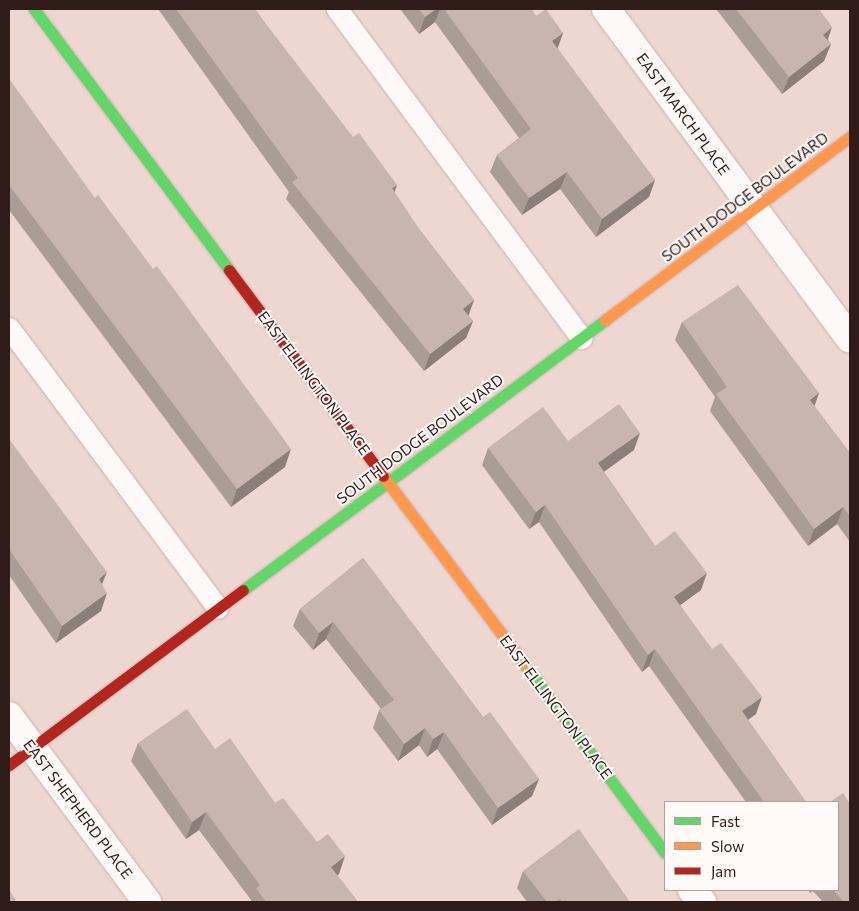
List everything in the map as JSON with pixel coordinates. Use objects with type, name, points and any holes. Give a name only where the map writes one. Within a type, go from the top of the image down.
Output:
[{"type":"street","name":"EAST ELLINGTON PLACE","points":[[34,9],[664,852]]},
{"type":"street","name":"EAST MARCH PLACE","points":[[606,9],[850,339]]},
{"type":"street","name":"SOUTH DODGE BOULEVARD","points":[[9,765],[850,137]]},
{"type":"street","name":"EAST SHEPHERD PLACE","points":[[9,716],[148,902]]},
{"type":"street","points":[[693,891],[702,902]]},
{"type":"lane","points":[[337,9],[580,338]]},
{"type":"lane","points":[[9,328],[218,608]]},
{"type":"building","points":[[176,9],[255,9],[353,137],[359,133],[397,185],[392,188],[419,229],[474,300],[463,309],[473,321],[430,354],[292,182],[298,178]]},
{"type":"building","points":[[419,9],[436,9],[425,17]]},
{"type":"building","points":[[444,9],[531,9],[536,16],[546,9],[563,33],[552,41],[655,180],[602,219],[567,172],[529,198],[497,155],[531,129]]},
{"type":"building","points":[[736,9],[819,9],[832,27],[823,35],[831,44],[789,77]]},
{"type":"building","points":[[9,79],[95,198],[98,195],[153,269],[157,266],[291,449],[237,489],[9,185]]},
{"type":"building","points":[[738,285],[819,393],[810,400],[850,453],[850,516],[843,507],[814,529],[716,394],[727,387],[682,322]]},
{"type":"building","points":[[619,404],[640,433],[598,463],[655,546],[675,531],[707,573],[674,597],[712,649],[721,643],[762,697],[742,711],[805,801],[763,801],[655,649],[648,655],[545,505],[536,512],[488,448],[543,407],[568,441]]},
{"type":"building","points":[[9,439],[107,572],[99,579],[107,593],[62,626],[9,549]]},
{"type":"building","points":[[363,558],[483,717],[490,712],[539,779],[498,808],[444,732],[433,739],[425,728],[404,744],[379,710],[394,700],[333,622],[319,633],[300,609]]},
{"type":"building","points":[[187,709],[215,749],[230,738],[275,803],[283,798],[317,842],[328,834],[345,856],[331,867],[358,902],[266,902],[256,888],[260,885],[206,812],[192,822],[138,743]]},
{"type":"building","points":[[843,793],[850,804],[850,902],[844,902],[834,891],[839,891],[839,801],[831,801]]},
{"type":"building","points":[[579,829],[630,902],[562,902],[560,899],[555,902],[547,902],[523,871]]},
{"type":"building","points":[[9,890],[16,900],[13,902],[9,902]]},
{"type":"traffic: fast","points":[[34,9],[229,270]]},
{"type":"traffic: fast","points":[[243,590],[605,320]]},
{"type":"traffic: fast","points":[[525,665],[664,852]]},
{"type":"traffic: slow","points":[[605,320],[850,137]]},
{"type":"traffic: slow","points":[[383,476],[525,665]]},
{"type":"traffic: jam","points":[[229,270],[383,476]]},
{"type":"traffic: jam","points":[[9,765],[243,590]]}]
